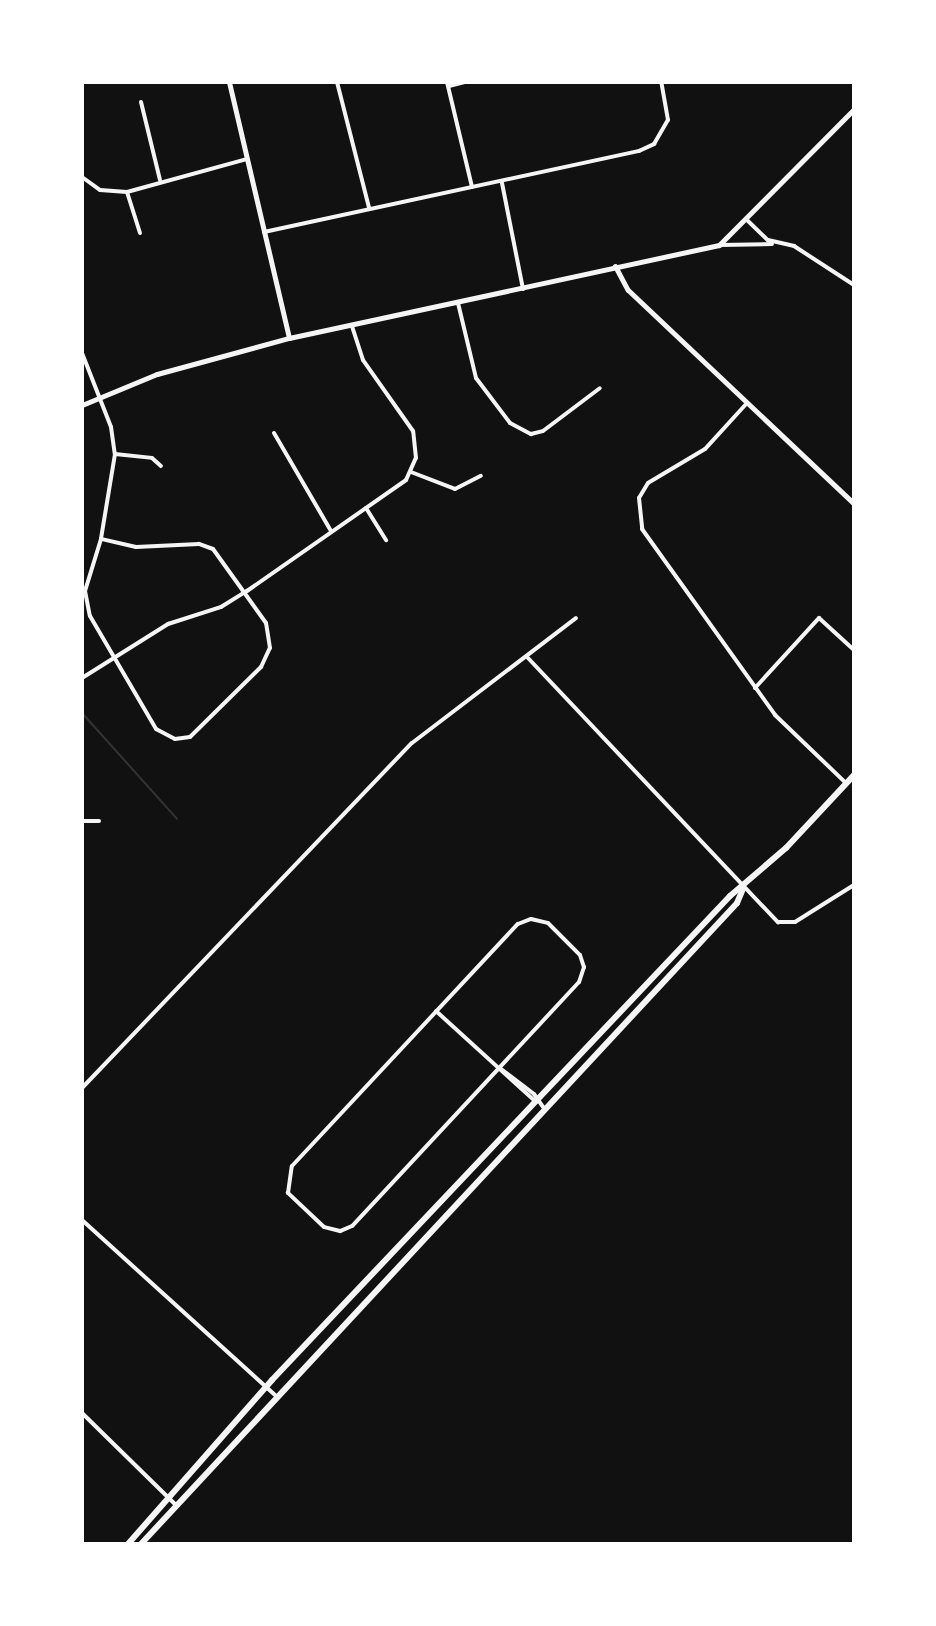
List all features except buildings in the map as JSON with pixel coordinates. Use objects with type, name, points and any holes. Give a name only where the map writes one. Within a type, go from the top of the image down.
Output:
[{"type":"main road","points":[[229,82],[289,338]]},
{"type":"main road","points":[[82,405],[157,374],[289,338],[719,245],[748,221],[854,109]]},
{"type":"main road","points":[[615,266],[628,290],[854,504]]},
{"type":"main road","points":[[128,1544],[165,1497],[264,1388],[720,906],[743,889],[854,775]]},
{"type":"main road","points":[[141,1544],[737,903],[743,889]]},
{"type":"street","points":[[337,82],[369,208]]},
{"type":"street","points":[[465,82],[448,84],[472,187]]},
{"type":"street","points":[[264,232],[639,151],[664,132],[669,109],[661,82]]},
{"type":"street","points":[[141,102],[160,180]]},
{"type":"street","points":[[82,177],[94,187],[127,192],[160,180],[248,159]]},
{"type":"street","points":[[502,183],[523,289]]},
{"type":"street","points":[[127,192],[140,233]]},
{"type":"street","points":[[748,221],[777,244]]},
{"type":"street","points":[[719,245],[794,246],[854,285]]},
{"type":"street","points":[[458,303],[476,378],[510,423],[531,434],[543,431],[600,388]]},
{"type":"street","points":[[82,678],[168,624],[221,607],[247,591],[366,508],[411,472],[416,458],[413,431],[363,360],[352,326]]},
{"type":"street","points":[[82,353],[100,398],[115,454],[101,539],[84,591],[94,629],[156,729],[175,739],[202,730],[261,667],[269,636],[247,591],[221,556],[199,544],[136,547],[101,539]]},
{"type":"street","points":[[747,403],[705,449],[648,483],[639,498],[642,529],[775,715],[846,783]]},
{"type":"street","points":[[274,433],[331,531]]},
{"type":"street","points":[[115,454],[152,458],[161,466]]},
{"type":"street","points":[[411,472],[455,489],[481,476]]},
{"type":"street","points":[[366,508],[386,540]]},
{"type":"street","points":[[82,1088],[412,743],[528,658],[576,618]]},
{"type":"street","points":[[755,688],[819,618],[854,650]]},
{"type":"street","points":[[528,658],[743,889],[778,922],[795,922],[854,885]]},
{"type":"street","points":[[82,821],[99,821]]},
{"type":"street","points":[[531,919],[548,923],[580,955],[584,967],[579,982],[352,1226],[340,1231],[324,1227],[288,1193],[287,1181],[292,1166],[436,1011],[518,924],[531,919]]},
{"type":"street","points":[[436,1011],[545,1110]]},
{"type":"street","points":[[82,1220],[276,1396]]},
{"type":"street","points":[[82,1413],[175,1504]]},
{"type":"waterway","points":[[82,713],[177,819]]}]
